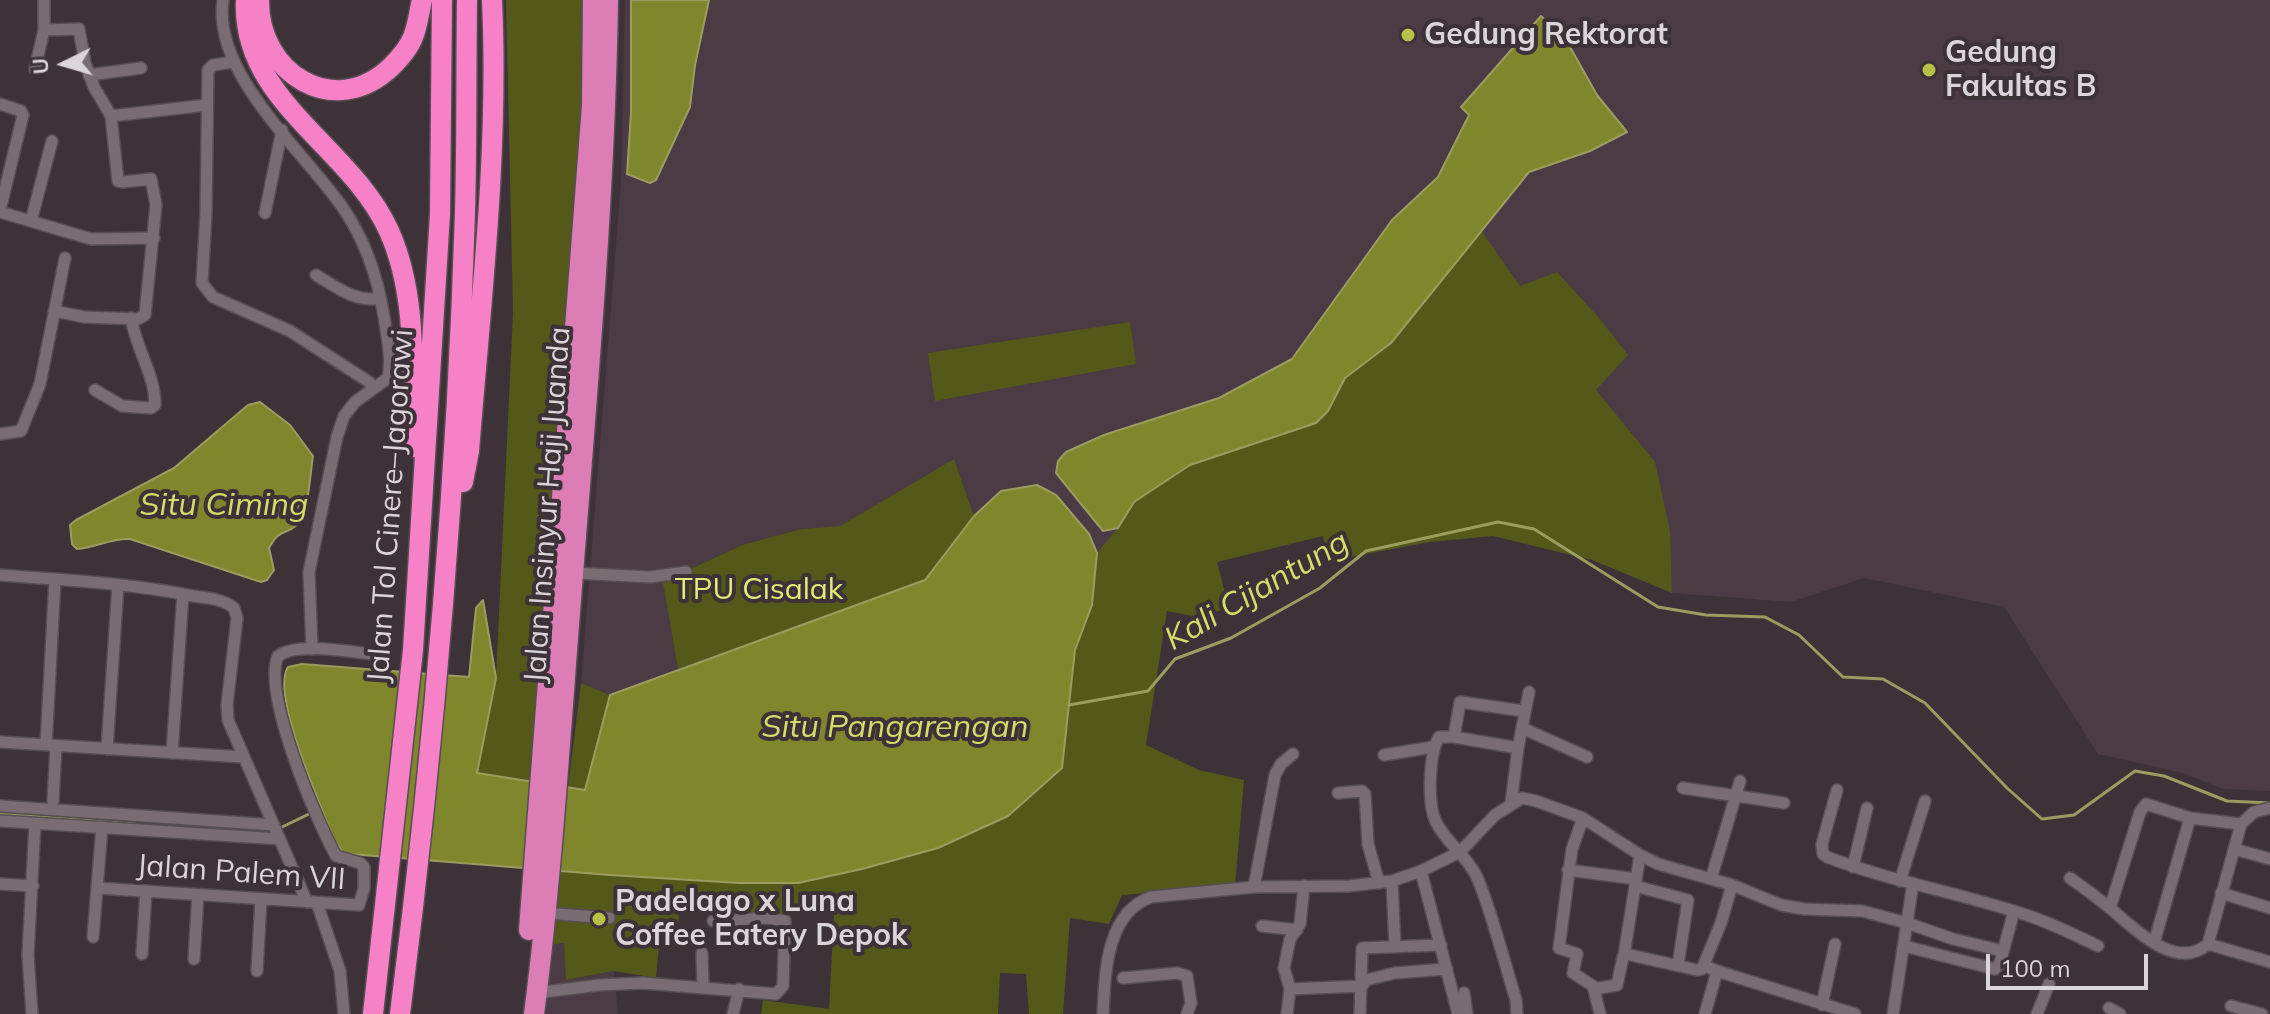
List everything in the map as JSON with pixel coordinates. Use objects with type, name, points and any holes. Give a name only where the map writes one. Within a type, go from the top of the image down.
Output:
[{"type":"highway","points":[[246,0],[245,21],[257,63],[286,104],[362,187],[388,230],[402,267],[409,302],[418,559]]},
{"type":"highway","points":[[259,0],[262,31],[276,59],[288,71],[314,86],[346,90],[372,82],[406,49],[417,24],[422,0]]},
{"type":"highway","name":"Jalan Tol Cinere–Jagorawi","points":[[373,1014],[413,650],[440,214],[442,0]]},
{"type":"highway","name":"Jalan Tol Cinere–Jagorawi","points":[[400,1014],[439,652],[455,431],[465,211],[467,0]]},
{"type":"highway","points":[[445,579],[469,451],[493,158],[495,71],[492,0]]},
{"type":"highway","name":"Jalan Insinyur Haji Juanda","points":[[551,751],[573,573],[574,463],[592,105],[593,0]]},
{"type":"highway","name":"Jalan Insinyur Haji Juanda","points":[[521,1014],[541,880],[606,113],[608,0]]},
{"type":"highway","name":"Jalan Insinyur Haji Juanda","points":[[534,1014],[545,913],[541,880]]},
{"type":"street","points":[[35,69],[44,30],[44,0]]},
{"type":"street","points":[[223,0],[222,28],[233,62],[252,94],[345,211],[363,246],[380,298],[389,373],[385,382],[361,396],[348,409],[337,437],[309,572],[312,649],[380,655]]},
{"type":"street","points":[[44,30],[79,29],[89,75],[111,116],[118,181],[148,178],[152,181],[156,205],[145,315],[138,319],[84,317],[54,311]]},
{"type":"street","points":[[233,62],[213,65],[208,70],[202,283],[207,293],[240,311],[290,331],[374,388]]},
{"type":"street","points":[[89,75],[141,68]]},
{"type":"street","points":[[0,104],[21,111],[23,115],[0,211],[91,239],[154,238]]},
{"type":"street","points":[[111,116],[207,105]]},
{"type":"street","points":[[265,213],[282,130]]},
{"type":"street","points":[[31,221],[52,141]]},
{"type":"street","points":[[0,434],[21,431],[40,384],[65,258]]},
{"type":"street","points":[[316,275],[360,299],[369,301],[380,298]]},
{"type":"street","points":[[95,390],[122,406],[151,408],[155,405],[153,380],[144,364],[131,318]]},
{"type":"street","points":[[573,573],[650,577],[686,572]]},
{"type":"street","points":[[0,575],[183,594],[227,602],[234,608],[237,618],[227,714],[230,728],[337,958],[344,1014]]},
{"type":"street","points":[[53,801],[51,745],[55,579]]},
{"type":"street","points":[[107,749],[118,585]]},
{"type":"street","points":[[172,753],[183,594]]},
{"type":"street","name":"Jalan Palem VII","points":[[97,888],[355,906],[361,903],[365,874],[363,864],[336,854],[314,813],[283,722],[274,672],[276,661],[283,653],[312,649]]},
{"type":"street","points":[[1511,803],[1529,692]]},
{"type":"street","points":[[1454,737],[1460,702],[1524,711]]},
{"type":"street","points":[[1522,728],[1587,757]]},
{"type":"street","points":[[1517,1014],[1516,1000],[1483,892],[1474,871],[1436,822],[1431,777],[1433,747],[1439,737],[1518,748]]},
{"type":"street","points":[[0,742],[243,757]]},
{"type":"street","points":[[1384,755],[1433,747]]},
{"type":"street","points":[[1254,887],[1275,775],[1281,764],[1293,754]]},
{"type":"street","points":[[1711,879],[1740,781]]},
{"type":"street","points":[[1683,788],[1784,803]]},
{"type":"street","points":[[1837,790],[1822,850],[1827,857],[1900,881],[2014,911],[2052,924],[2098,946]]},
{"type":"street","points":[[1338,793],[1362,791],[1365,794],[1368,844],[1379,883]]},
{"type":"street","points":[[1103,1014],[1105,977],[1113,938],[1128,910],[1137,902],[1151,897],[1254,887],[1349,886],[1392,881],[1460,852],[1495,815],[1511,803],[1528,799],[1583,818],[1658,864],[1732,885],[1796,909],[1843,908],[2003,951]]},
{"type":"street","points":[[1900,881],[1925,801]]},
{"type":"street","points":[[2110,908],[2143,806],[2152,804],[2190,818],[2241,824]]},
{"type":"street","points":[[0,806],[277,832]]},
{"type":"street","points":[[1853,867],[1867,808]]},
{"type":"street","points":[[2070,878],[2154,943],[2188,954],[2199,951],[2208,944],[2241,824],[2254,812],[2270,808]]},
{"type":"street","points":[[1583,818],[1568,870],[1559,948],[1577,954],[1573,973],[1591,983],[1600,1014]]},
{"type":"street","points":[[2154,943],[2190,818]]},
{"type":"street","points":[[0,821],[277,832]]},
{"type":"street","points":[[32,1014],[28,955],[35,823]]},
{"type":"street","points":[[93,937],[102,827]]},
{"type":"street","points":[[2234,849],[2270,859]]},
{"type":"street","points":[[1594,989],[1617,985],[1640,855]]},
{"type":"street","points":[[1568,870],[1636,882],[1688,900],[1678,965]]},
{"type":"street","points":[[1421,871],[1458,1014]]},
{"type":"street","points":[[1392,881],[1395,947]]},
{"type":"street","points":[[1893,1014],[1913,883]]},
{"type":"street","points":[[0,884],[33,886]]},
{"type":"street","points":[[1705,1014],[1711,968],[1732,885]]},
{"type":"street","points":[[1287,1014],[1290,989],[1284,968],[1290,939],[1297,930],[1304,902],[1304,886]]},
{"type":"street","points":[[142,954],[146,891]]},
{"type":"street","points":[[2221,893],[2270,908]]},
{"type":"street","points":[[194,959],[198,895]]},
{"type":"street","points":[[257,971],[261,899]]},
{"type":"street","points":[[1904,946],[1993,969],[1999,965],[2014,911]]},
{"type":"street","points":[[545,913],[609,918]]},
{"type":"street","points":[[537,993],[624,983],[780,992],[783,986],[785,921],[769,918],[713,921]]},
{"type":"street","points":[[1262,926],[1297,930]]},
{"type":"street","points":[[1822,1005],[1835,944]]},
{"type":"street","points":[[2208,944],[2270,962]]},
{"type":"street","points":[[1360,1014],[1362,948],[1441,945]]},
{"type":"street","points":[[702,953],[703,987]]},
{"type":"street","points":[[1624,955],[1697,970],[1711,968],[1855,1014]]},
{"type":"street","points":[[1362,986],[1366,980],[1395,973],[1447,969]]},
{"type":"street","points":[[1123,978],[1177,973],[1187,976],[1191,1003],[1187,1014]]},
{"type":"street","points":[[2037,1014],[2049,984]]},
{"type":"street","points":[[1290,989],[1362,986]]},
{"type":"street","points":[[733,1014],[739,989]]},
{"type":"street","points":[[1464,993],[1467,1014]]},
{"type":"street","points":[[2231,1006],[2262,1014]]},
{"type":"shaded area","points":[[625,0],[2270,0],[2270,791],[2223,789],[2183,773],[2098,754],[2004,607],[1864,578],[1791,602],[1672,593],[1592,560],[1493,536],[1429,542],[1329,561],[1323,536],[1217,562],[1229,608],[1198,617],[1166,611],[1001,491],[974,516],[954,460],[840,526],[801,529],[742,545],[686,571],[663,577],[678,669],[610,695],[581,683],[621,183]]},
{"type":"shaded area","points":[[564,943],[567,980],[614,971],[618,1014],[534,1014],[543,946]]},
{"type":"green space","points":[[506,0],[585,0],[584,133],[548,605],[529,781],[476,773],[496,678],[513,312]]},
{"type":"green space","points":[[1481,230],[1520,286],[1557,272],[1628,355],[1596,390],[1655,462],[1670,531],[1672,593],[1592,560],[1493,536],[1429,542],[1329,561],[1323,536],[1217,562],[1229,608],[1198,617],[1167,611],[1146,745],[1199,770],[1244,780],[1235,886],[1122,895],[1109,924],[1070,918],[1063,1014],[1029,1014],[1026,974],[1000,973],[998,1014],[761,1014],[763,1000],[829,1009],[834,914],[737,914],[680,906],[676,947],[659,945],[656,978],[614,971],[566,980],[564,943],[543,946],[554,870],[739,883],[798,883],[938,848],[1008,816],[1071,686],[1075,650],[1092,605],[1097,553],[1134,502],[1190,465],[1316,423],[1328,411],[1345,378],[1391,343]]},
{"type":"green space","points":[[1130,322],[1136,364],[935,401],[928,353]]},
{"type":"green space","name":"TPU Cisalak","points":[[954,459],[974,516],[925,580],[678,669],[662,577],[686,571],[742,545],[801,529],[840,526]]},
{"type":"green space","points":[[581,683],[610,695],[586,790],[568,787]]},
{"type":"water","points":[[631,0],[709,0],[695,65],[690,107],[656,180],[650,183],[627,174],[631,112]]},
{"type":"water","points":[[1541,16],[1565,38],[1597,95],[1627,132],[1590,151],[1529,172],[1391,343],[1345,378],[1328,411],[1316,423],[1190,465],[1134,502],[1118,528],[1103,531],[1056,473],[1058,461],[1066,452],[1104,435],[1219,398],[1292,359],[1392,220],[1438,177],[1469,115],[1461,107]]},
{"type":"water","name":"Situ Ciming","points":[[260,402],[290,425],[313,456],[304,512],[297,525],[279,535],[269,548],[274,570],[267,580],[261,582],[130,539],[77,549],[72,544],[70,525],[76,520],[174,468],[248,405]]},
{"type":"water","name":"Situ Pangarengan","points":[[1037,485],[1056,495],[1089,534],[1097,553],[1092,605],[1075,650],[1062,768],[1008,816],[938,848],[798,883],[739,883],[610,875],[350,854],[343,852],[334,840],[291,725],[284,681],[288,667],[302,664],[469,677],[476,608],[483,600],[496,678],[477,773],[585,790],[610,695],[925,580],[974,516],[1001,491]]},
{"type":"waterway","name":"Kali Cijantung","points":[[1069,705],[1148,691],[1175,659],[1231,638],[1320,588],[1366,551],[1498,522],[1534,529],[1658,607],[1706,615],[1765,617],[1799,635],[1843,677],[1883,679],[1925,703],[2007,788],[2042,819],[2074,815],[2135,771],[2164,776],[2227,801],[2270,803]]},
{"type":"waterway","points":[[278,829],[311,813]]},
{"type":"waterway","points":[[0,814],[136,824]]},
{"type":"place","name":"Gedung Rektorat","points":[[1408,35]]},
{"type":"place","name":"Gedung Fakultas B","points":[[1929,70]]},
{"type":"place","name":"Padelago x Luna Coffee Eatery Depok","points":[[599,919]]}]
